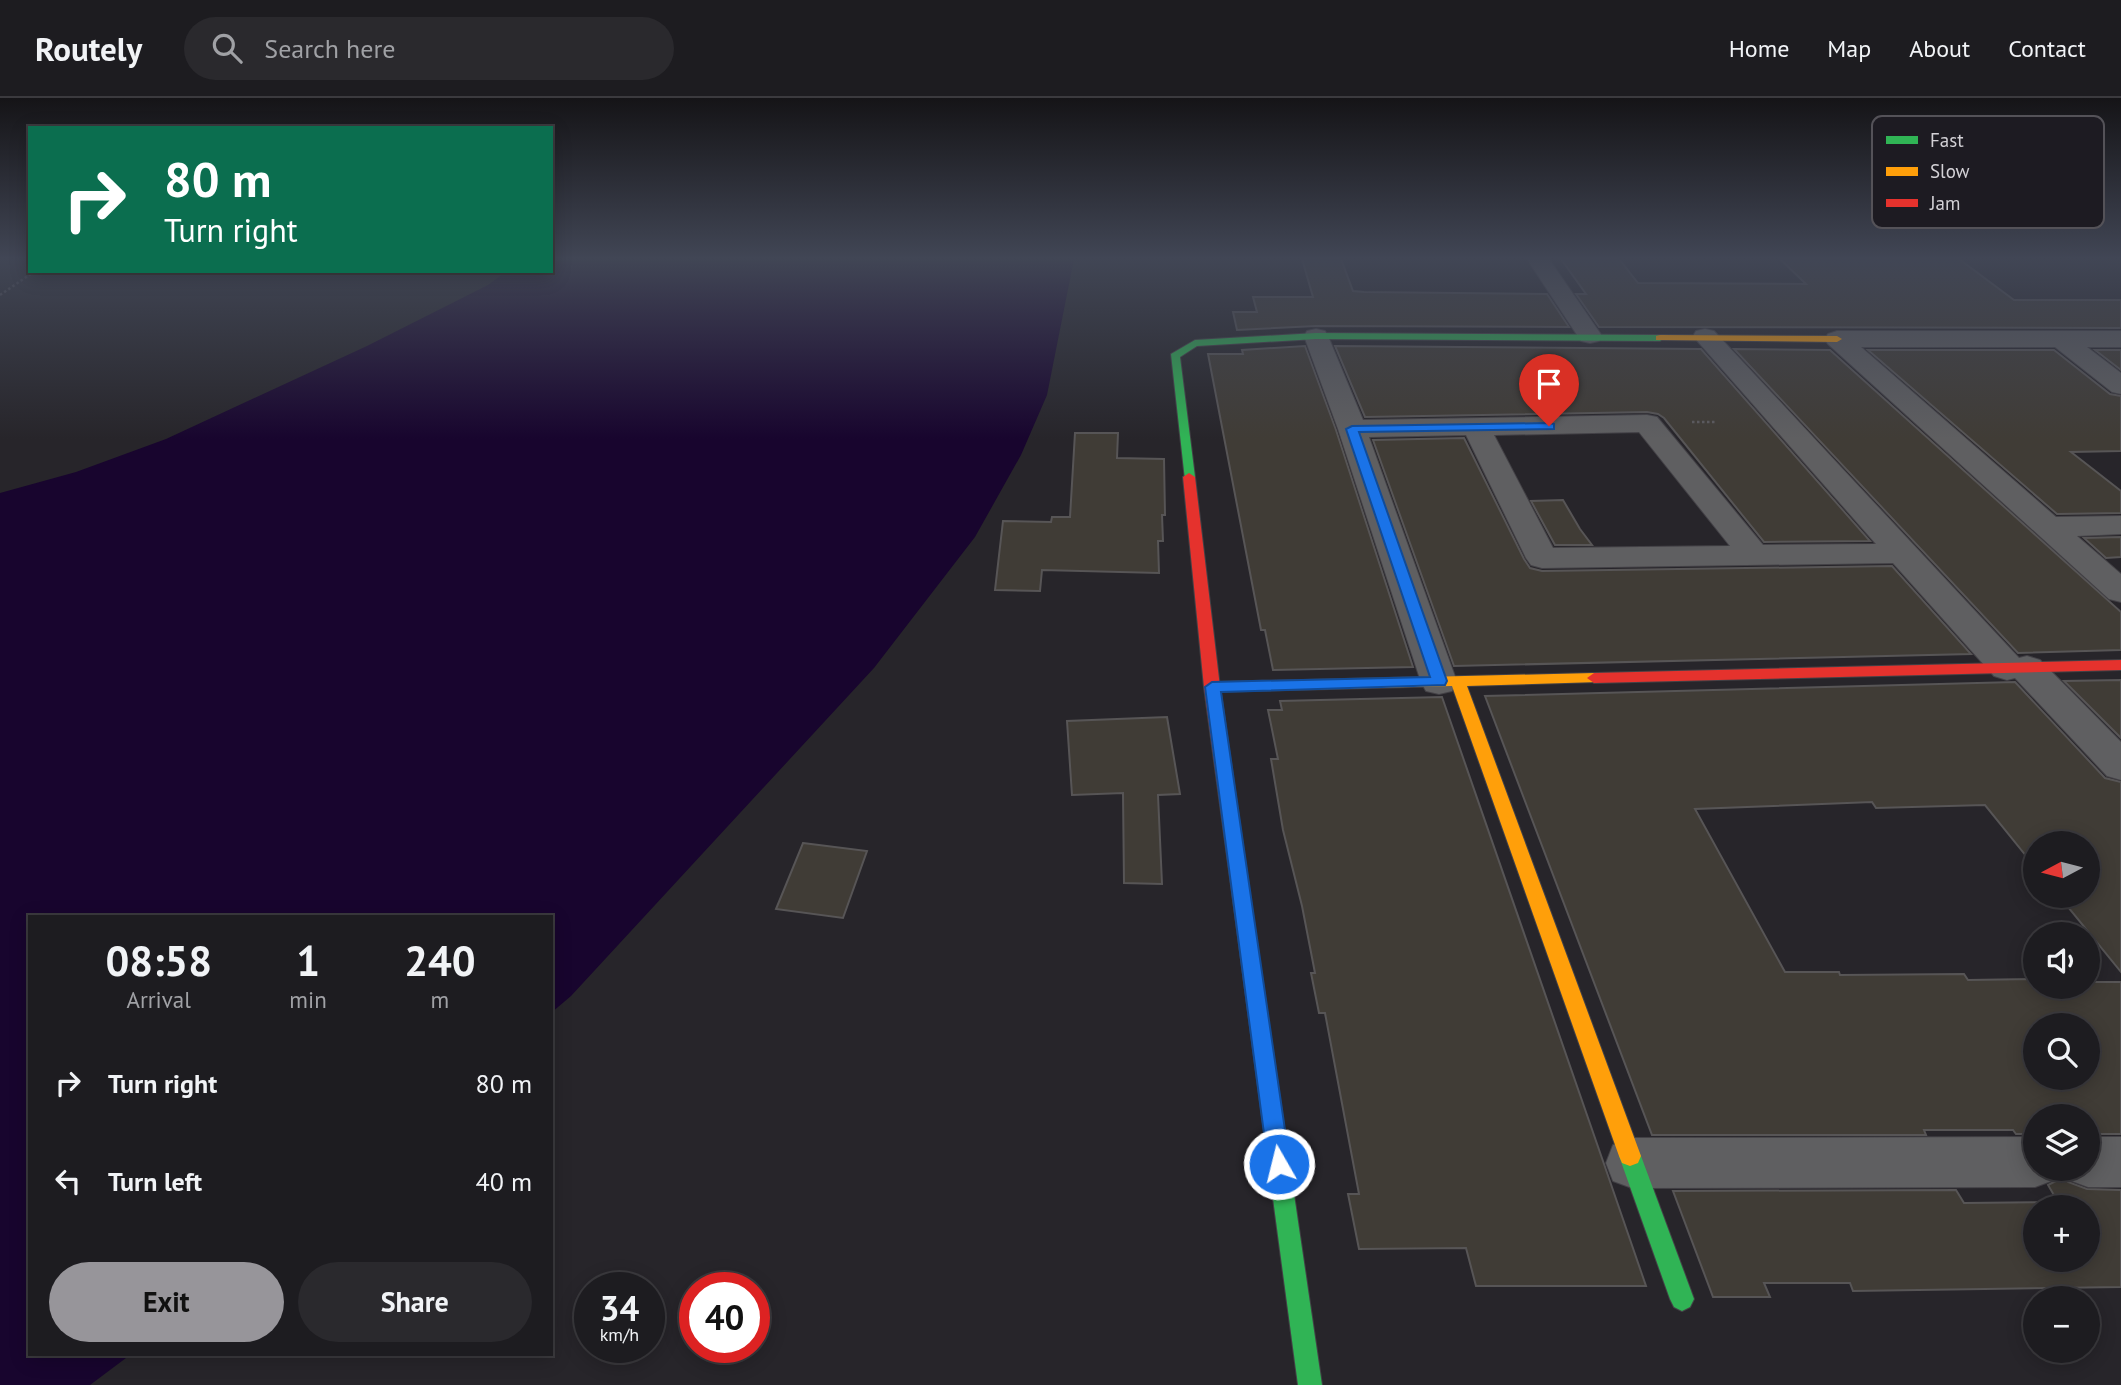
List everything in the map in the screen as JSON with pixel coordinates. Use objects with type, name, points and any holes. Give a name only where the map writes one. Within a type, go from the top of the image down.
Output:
[{"type":"street","points":[[1579,319],[1590,336]]},
{"type":"street","points":[[1316,336],[1682,1299]]},
{"type":"street","points":[[1310,1385],[1212,687],[1175,356],[1195,342],[1316,336],[2121,339]]},
{"type":"street","points":[[1705,337],[1902,553],[2017,668],[2121,766]]},
{"type":"street","points":[[1837,339],[2121,592]]},
{"type":"street","points":[[2061,339],[2121,386]]},
{"type":"street","points":[[1352,429],[1476,429],[1647,423],[1754,555]]},
{"type":"street","points":[[1476,429],[1542,558],[1902,553]]},
{"type":"street","points":[[2047,527],[2121,525]]},
{"type":"street","points":[[1212,687],[2121,665]]},
{"type":"street","points":[[1632,1163],[2023,1162]]},
{"type":"street","points":[[2100,1162],[2121,1162]]},
{"type":"shaded area","points":[[420,319],[1062,319],[1047,395],[1021,455],[975,537],[874,668],[571,996],[553,1011],[553,915],[28,915],[28,1356],[129,1356],[90,1385],[0,1385],[0,493],[76,472],[166,439]]},
{"type":"building","points":[[1235,319],[1564,319],[1569,327],[1316,326],[1237,330]]},
{"type":"building","points":[[1593,319],[2121,319],[2121,328],[1599,327]]},
{"type":"building","points":[[1305,346],[1336,430],[1413,667],[1273,670],[1265,630],[1261,630],[1208,354],[1243,354],[1242,350]]},
{"type":"building","points":[[1335,346],[1701,349],[1870,541],[1764,542],[1658,414],[1647,412],[1365,417]]},
{"type":"building","points":[[1734,349],[1830,350],[2121,612],[2121,650],[2018,653]]},
{"type":"building","points":[[1868,350],[2054,350],[2110,394],[2121,396],[2121,451],[2071,452],[2121,491],[2121,513],[2057,514]]},
{"type":"building","points":[[2095,350],[2121,350],[2121,370]]},
{"type":"building","points":[[1075,433],[1118,433],[1117,458],[1164,459],[1165,515],[1162,515],[1163,541],[1158,541],[1159,573],[1042,570],[1040,591],[995,590],[1003,521],[1051,522],[1052,517],[1070,517]]},
{"type":"building","points":[[1464,438],[1530,568],[1542,571],[1892,566],[1971,654],[1454,666],[1373,440]]},
{"type":"building","points":[[1563,500],[1592,545],[1555,545],[1531,501]]},
{"type":"building","points":[[2121,537],[2121,557],[2106,558],[2084,538]]},
{"type":"building","points":[[2121,680],[2121,738],[2064,681]]},
{"type":"building","points":[[2015,682],[2105,778],[2121,782],[2121,972],[2100,946],[2100,922],[2080,922],[2069,908],[2100,908],[2100,831],[2023,831],[2023,852],[1985,805],[1876,808],[1872,802],[1695,809],[1785,972],[1839,972],[1840,975],[1964,974],[1968,980],[2023,979],[2023,999],[2100,999],[2100,982],[2121,982],[2121,1134],[2100,1134],[2100,1104],[2023,1104],[2023,1134],[2016,1134],[2013,1130],[1924,1130],[1926,1135],[1652,1135],[1485,696]]},
{"type":"building","points":[[1442,697],[1646,1286],[1476,1286],[1466,1248],[1359,1249],[1348,1194],[1359,1194],[1325,1013],[1319,1013],[1311,973],[1315,973],[1302,906],[1283,830],[1271,759],[1278,759],[1268,710],[1282,710],[1280,701]]},
{"type":"building","points":[[1167,717],[1180,794],[1158,795],[1162,884],[1124,883],[1123,793],[1072,795],[1067,721]]},
{"type":"building","points":[[803,843],[867,851],[843,918],[776,909]]},
{"type":"building","points":[[2056,1181],[2067,1181],[2087,1189],[2121,1190],[2121,1287],[2023,1286],[2023,1288],[1853,1291],[1850,1283],[1764,1283],[1770,1297],[1713,1297],[1673,1191],[1956,1190],[1964,1203],[2023,1202],[2023,1272],[2100,1272],[2100,1195],[2054,1195],[2048,1185]]},
{"type":"traffic: fast","points":[[1189,477],[1175,356],[1195,343],[1316,336],[1660,338]]},
{"type":"traffic: fast","points":[[1244,915],[1310,1385]]},
{"type":"traffic: fast","points":[[1630,1156],[1682,1299]]},
{"type":"traffic: slow","points":[[1660,338],[1837,339]]},
{"type":"traffic: slow","points":[[1212,687],[1594,678]]},
{"type":"traffic: slow","points":[[1458,681],[1630,1156]]},
{"type":"traffic: jam","points":[[1189,477],[1212,687],[1244,915]]},
{"type":"traffic: jam","points":[[1594,678],[2121,665]]},
{"type":"route","points":[[1279,1164],[1212,687],[1439,681],[1352,429],[1549,426]]}]
